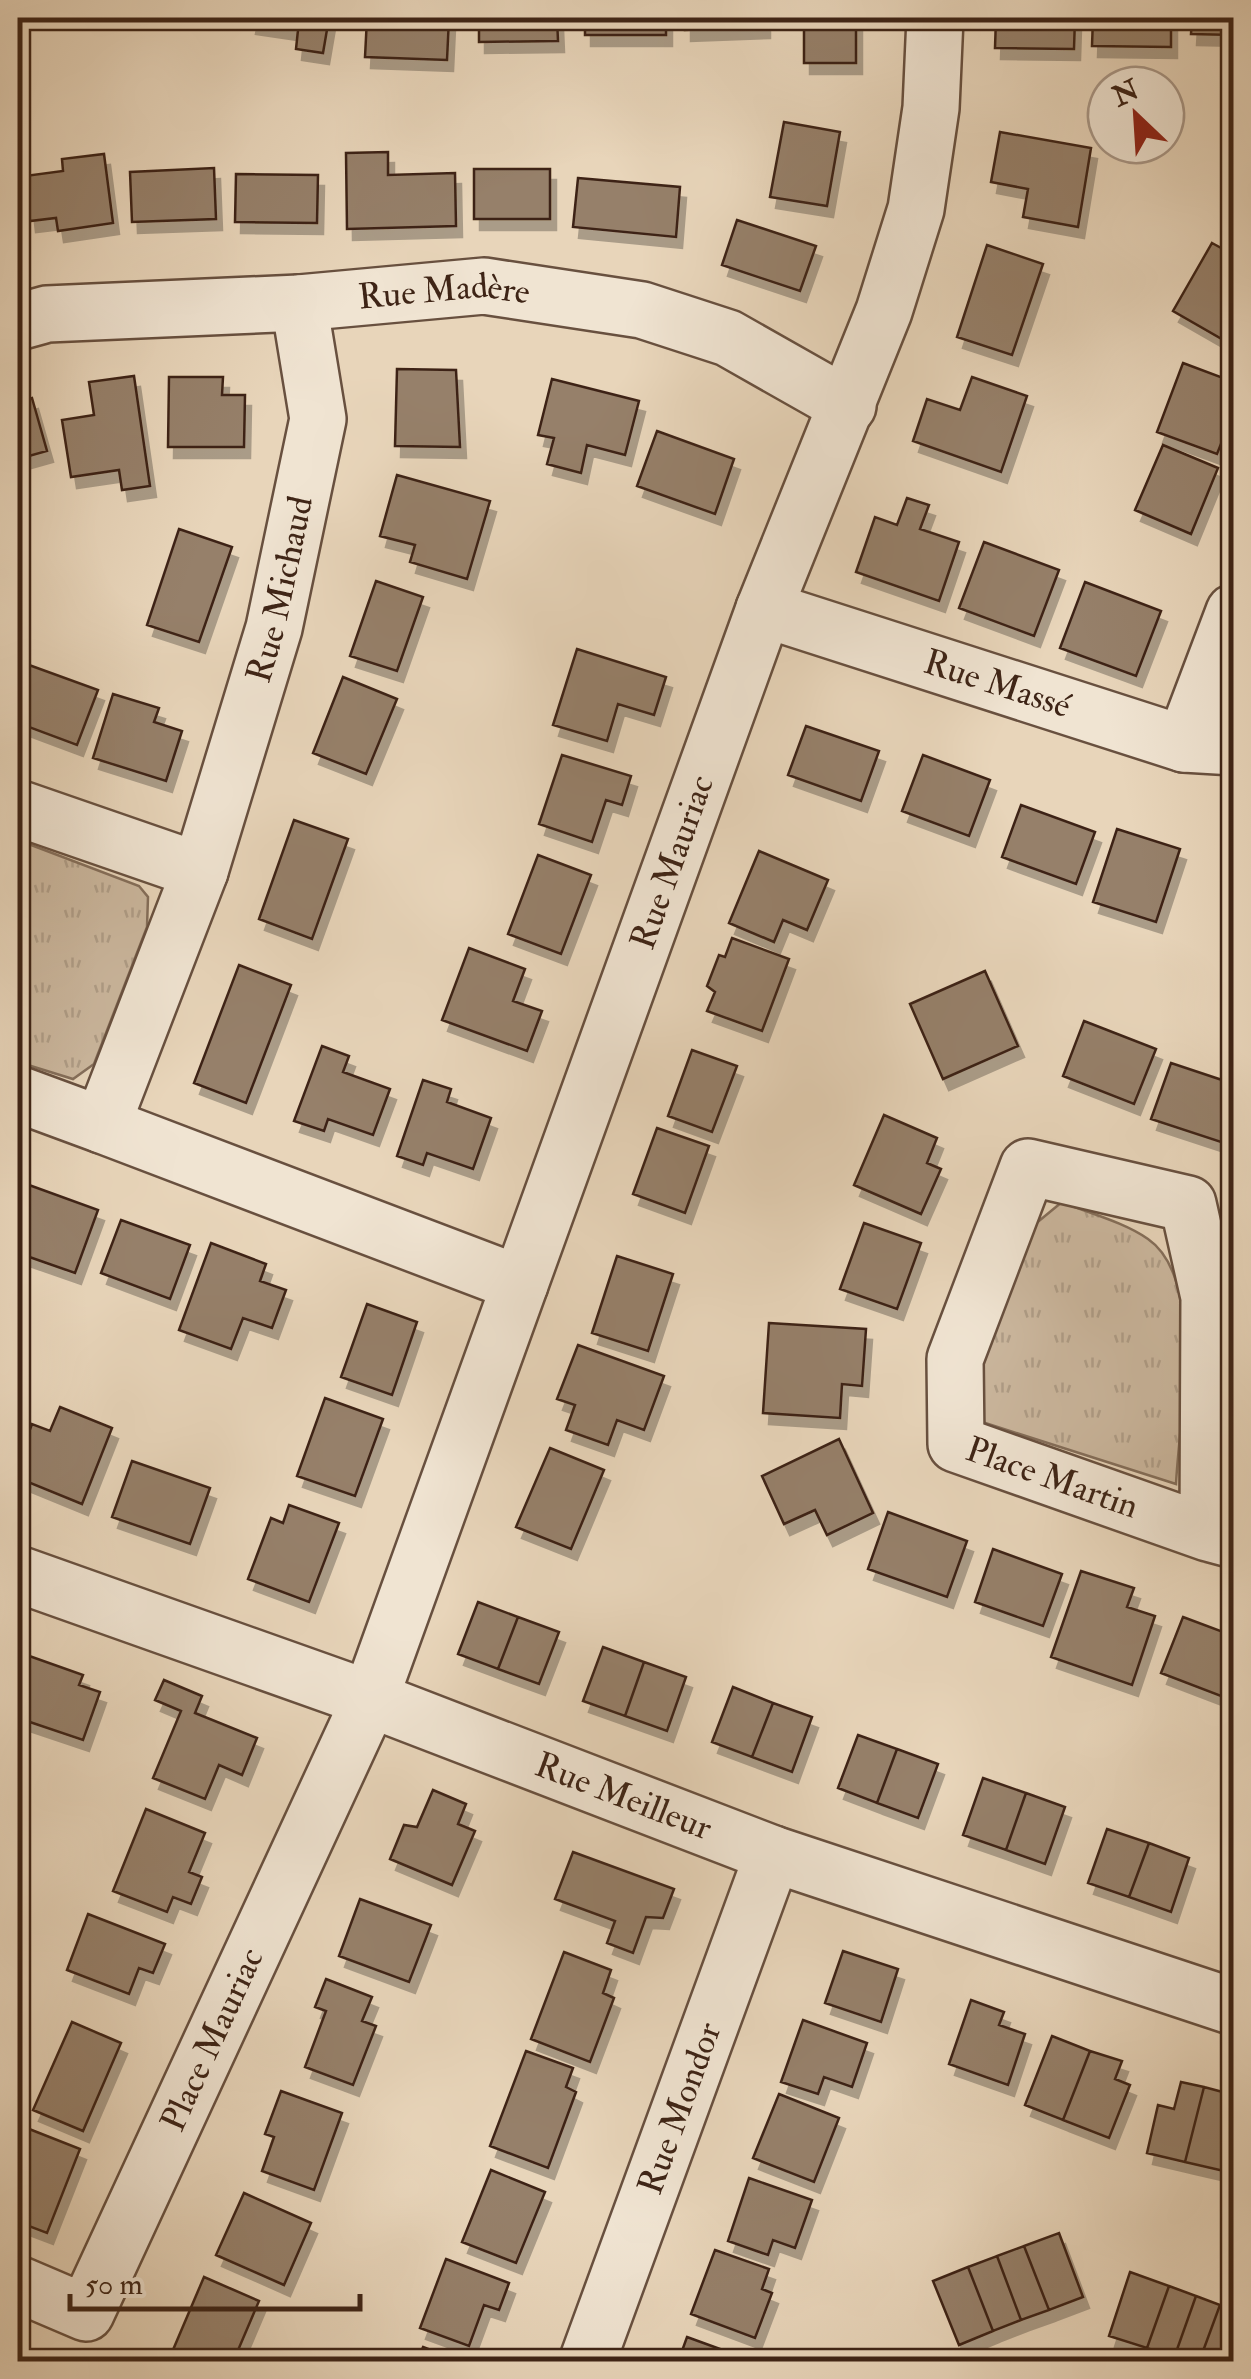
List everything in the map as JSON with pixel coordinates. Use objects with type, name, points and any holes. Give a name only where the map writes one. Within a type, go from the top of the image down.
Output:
[{"type":"street","name":"Rue Mauriac","points":[[370,1699],[764,609],[848,406],[916,209],[931,108],[935,18]]},
{"type":"street","name":"Rue Madère","points":[[18,322],[46,314],[299,303],[484,286],[642,310],[728,338],[848,406]]},
{"type":"street","name":"Rue Michaud","points":[[102,1125],[200,871],[274,628],[318,418],[299,303]]},
{"type":"street","name":"Rue Massé","points":[[764,609],[1208,745]]},
{"type":"street","points":[[1208,745],[1234,612]]},
{"type":"street","points":[[18,808],[200,871]]},
{"type":"street","points":[[18,1094],[520,1284]]},
{"type":"street","name":"Place Martin","points":[[1028,1167],[1188,1204],[1209,1296],[1221,1537],[956,1444],[955,1359],[1028,1167]]},
{"type":"street","name":"Rue Meilleur","points":[[18,1574],[370,1699],[773,1854],[1234,2007]]},
{"type":"street","name":"Place Mauriac","points":[[18,2284],[86,2312],[370,1699]]},
{"type":"street","name":"Rue Mondor","points":[[588,2362],[773,1854]]},
{"type":"green space","points":[[18,840],[139,886],[148,897],[147,927],[94,1064],[73,1079],[18,1062]]},
{"type":"green space","points":[[1062,1202],[1148,1239],[1166,1258],[1177,1285],[1185,1352],[1176,1484],[979,1421],[983,1364],[1034,1225]]},
{"type":"building","points":[[251,18],[329,18],[323,53],[296,49],[298,30],[250,23]]},
{"type":"building","points":[[367,18],[449,18],[447,60],[365,57]]},
{"type":"building","points":[[479,18],[557,18],[558,41],[479,42]]},
{"type":"building","points":[[585,18],[666,18],[666,35],[585,35]]},
{"type":"building","points":[[685,18],[764,18],[764,27],[685,30]]},
{"type":"building","points":[[804,18],[856,18],[856,63],[804,63]]},
{"type":"building","points":[[996,18],[1075,18],[1074,49],[995,48]]},
{"type":"building","points":[[1093,18],[1171,18],[1171,47],[1092,46]]},
{"type":"building","points":[[1192,18],[1234,18],[1234,35],[1191,34]]},
{"type":"building","points":[[784,122],[840,132],[827,206],[770,197]]},
{"type":"building","points":[[1000,132],[1086,147],[1088,165],[1078,227],[1023,217],[1028,189],[991,182]]},
{"type":"building","points":[[388,152],[388,175],[455,173],[456,226],[347,229],[346,153]]},
{"type":"building","points":[[104,154],[113,223],[58,231],[56,218],[30,221],[25,176],[63,171],[62,159]]},
{"type":"building","points":[[214,168],[216,219],[132,222],[130,172]]},
{"type":"building","points":[[474,169],[550,169],[550,219],[474,219]]},
{"type":"building","points":[[236,174],[318,175],[317,223],[235,222]]},
{"type":"building","points":[[578,178],[680,187],[676,237],[573,227]]},
{"type":"building","points":[[737,220],[816,246],[800,291],[722,265]]},
{"type":"building","points":[[1212,243],[1234,255],[1234,346],[1173,311]]},
{"type":"building","points":[[987,245],[1043,264],[1012,355],[957,337]]},
{"type":"building","points":[[1183,363],[1234,382],[1234,411],[1217,454],[1157,432]]},
{"type":"building","points":[[397,369],[456,370],[460,447],[395,446]]},
{"type":"building","points":[[134,376],[150,486],[122,490],[119,470],[71,477],[62,420],[94,415],[89,382]]},
{"type":"building","points":[[169,377],[223,377],[222,395],[245,395],[244,447],[168,447]]},
{"type":"building","points":[[972,377],[1027,396],[1001,472],[913,441],[927,399],[960,410]]},
{"type":"building","points":[[552,379],[639,401],[625,455],[587,445],[581,473],[547,464],[554,438],[538,435]]},
{"type":"building","points":[[32,398],[47,451],[18,459],[18,402]]},
{"type":"building","points":[[657,431],[734,459],[715,514],[637,486]]},
{"type":"building","points":[[1163,445],[1218,468],[1191,534],[1135,510]]},
{"type":"building","points":[[397,475],[490,501],[467,579],[410,562],[415,545],[380,536]]},
{"type":"building","points":[[907,498],[929,505],[920,529],[959,542],[939,601],[856,572],[875,517],[897,525]]},
{"type":"building","points":[[179,529],[232,547],[199,642],[147,625]]},
{"type":"building","points":[[984,542],[1059,570],[1034,636],[959,608]]},
{"type":"building","points":[[376,581],[423,597],[397,671],[350,656]]},
{"type":"building","points":[[1085,582],[1161,611],[1136,676],[1060,648]]},
{"type":"building","points":[[577,649],[666,677],[654,715],[618,704],[607,741],[553,725]]},
{"type":"building","points":[[18,661],[98,690],[77,745],[18,723]]},
{"type":"building","points":[[343,677],[397,699],[366,774],[313,753]]},
{"type":"building","points":[[113,694],[159,708],[154,722],[182,731],[166,781],[93,758]]},
{"type":"building","points":[[806,726],[879,751],[861,801],[788,775]]},
{"type":"building","points":[[562,755],[631,776],[622,805],[606,800],[592,842],[539,824]]},
{"type":"building","points":[[923,755],[990,780],[969,836],[902,811]]},
{"type":"building","points":[[1021,805],[1095,832],[1076,884],[1002,857]]},
{"type":"building","points":[[294,820],[348,839],[312,939],[259,919]]},
{"type":"building","points":[[1117,829],[1180,849],[1156,922],[1093,902]]},
{"type":"building","points":[[759,851],[828,880],[807,930],[783,920],[774,942],[729,923]]},
{"type":"building","points":[[538,855],[591,875],[561,954],[508,934]]},
{"type":"building","points":[[1234,863],[1234,921],[1224,919]]},
{"type":"building","points":[[732,938],[789,959],[762,1031],[707,1011],[715,992],[707,986],[719,955],[725,957]]},
{"type":"building","points":[[469,948],[525,969],[513,1001],[542,1011],[527,1051],[442,1020]]},
{"type":"building","points":[[239,965],[291,985],[246,1103],[194,1083]]},
{"type":"building","points":[[985,971],[1018,1046],[943,1079],[910,1004]]},
{"type":"building","points":[[1084,1021],[1156,1049],[1134,1104],[1063,1076]]},
{"type":"building","points":[[322,1046],[349,1056],[343,1072],[390,1089],[373,1135],[328,1119],[324,1131],[294,1121]]},
{"type":"building","points":[[692,1050],[737,1066],[712,1132],[668,1116]]},
{"type":"building","points":[[1171,1063],[1234,1084],[1234,1106],[1221,1142],[1151,1119]]},
{"type":"building","points":[[423,1080],[451,1089],[447,1102],[491,1118],[473,1169],[427,1153],[423,1165],[397,1156]]},
{"type":"building","points":[[884,1115],[937,1138],[927,1163],[941,1169],[921,1214],[854,1185]]},
{"type":"building","points":[[657,1128],[709,1146],[685,1213],[633,1194]]},
{"type":"building","points":[[18,1181],[98,1210],[75,1273],[18,1253]]},
{"type":"building","points":[[121,1220],[190,1245],[170,1299],[101,1273]]},
{"type":"building","points":[[864,1223],[921,1243],[897,1309],[840,1289]]},
{"type":"building","points":[[211,1243],[266,1264],[260,1281],[286,1290],[272,1328],[243,1318],[231,1349],[179,1330]]},
{"type":"building","points":[[617,1256],[673,1274],[648,1351],[592,1333]]},
{"type":"building","points":[[367,1304],[417,1322],[392,1395],[341,1377]]},
{"type":"building","points":[[769,1323],[866,1329],[862,1386],[842,1384],[840,1418],[763,1413]]},
{"type":"building","points":[[578,1345],[664,1376],[644,1430],[617,1420],[608,1445],[566,1430],[575,1405],[557,1399]]},
{"type":"building","points":[[325,1398],[383,1419],[355,1496],[297,1476]]},
{"type":"building","points":[[60,1407],[112,1428],[82,1504],[18,1478],[18,1461],[32,1424],[50,1431]]},
{"type":"building","points":[[839,1439],[873,1513],[827,1535],[815,1510],[784,1524],[762,1476]]},
{"type":"building","points":[[550,1448],[604,1470],[571,1549],[516,1527]]},
{"type":"building","points":[[132,1461],[210,1488],[190,1544],[112,1517]]},
{"type":"building","points":[[289,1505],[339,1523],[309,1602],[248,1579],[271,1518],[283,1523]]},
{"type":"building","points":[[888,1512],[967,1541],[947,1597],[868,1569]]},
{"type":"building","points":[[993,1549],[1062,1574],[1043,1626],[975,1602]]},
{"type":"building","points":[[1081,1571],[1134,1588],[1127,1607],[1155,1616],[1132,1685],[1051,1657]]},
{"type":"building","points":[[478,1602],[518,1617],[498,1669],[458,1654]]},
{"type":"building","points":[[518,1617],[559,1632],[539,1684],[498,1669]]},
{"type":"building","points":[[1183,1617],[1234,1636],[1234,1701],[1161,1673]]},
{"type":"building","points":[[603,1647],[644,1662],[625,1716],[583,1701]]},
{"type":"building","points":[[18,1652],[83,1675],[79,1685],[100,1692],[83,1740],[18,1718]]},
{"type":"building","points":[[644,1662],[686,1677],[667,1731],[625,1716]]},
{"type":"building","points":[[164,1680],[202,1696],[195,1713],[257,1738],[242,1775],[219,1765],[205,1799],[153,1778],[181,1711],[155,1700]]},
{"type":"building","points":[[733,1687],[773,1703],[752,1757],[712,1742]]},
{"type":"building","points":[[773,1703],[812,1717],[792,1772],[752,1757]]},
{"type":"building","points":[[858,1735],[897,1749],[877,1803],[838,1788]]},
{"type":"building","points":[[897,1749],[938,1764],[918,1818],[877,1803]]},
{"type":"building","points":[[983,1778],[1026,1793],[1006,1850],[963,1835]]},
{"type":"building","points":[[433,1790],[466,1804],[458,1824],[475,1831],[452,1885],[390,1859],[404,1825],[417,1827]]},
{"type":"building","points":[[1026,1793],[1065,1807],[1045,1864],[1006,1850]]},
{"type":"building","points":[[146,1809],[205,1833],[189,1872],[202,1877],[191,1904],[173,1897],[167,1912],[113,1891]]},
{"type":"building","points":[[1107,1829],[1149,1843],[1129,1897],[1088,1883]]},
{"type":"building","points":[[1149,1843],[1189,1858],[1171,1912],[1129,1897]]},
{"type":"building","points":[[573,1852],[674,1889],[663,1918],[646,1917],[633,1953],[607,1943],[615,1921],[555,1899]]},
{"type":"building","points":[[1234,1874],[1234,1930],[1222,1928]]},
{"type":"building","points":[[360,1899],[431,1925],[409,1982],[339,1956]]},
{"type":"building","points":[[88,1914],[165,1944],[153,1973],[139,1968],[129,1994],[67,1970]]},
{"type":"building","points":[[843,1951],[898,1969],[881,2022],[825,2003]]},
{"type":"building","points":[[564,1952],[611,1970],[603,1993],[614,1998],[590,2062],[531,2039]]},
{"type":"building","points":[[326,1979],[372,1997],[362,2021],[376,2026],[353,2085],[305,2067],[326,2011],[315,2007]]},
{"type":"building","points":[[971,2000],[1004,2012],[999,2025],[1025,2034],[1008,2085],[949,2064]]},
{"type":"building","points":[[803,2020],[867,2043],[852,2087],[824,2077],[818,2094],[781,2082]]},
{"type":"building","points":[[72,2022],[121,2043],[83,2131],[33,2110]]},
{"type":"building","points":[[1052,2036],[1090,2051],[1063,2120],[1025,2105]]},
{"type":"building","points":[[526,2051],[573,2068],[566,2087],[576,2092],[548,2168],[490,2146]]},
{"type":"building","points":[[1090,2051],[1122,2061],[1115,2079],[1130,2085],[1109,2138],[1063,2120]]},
{"type":"building","points":[[1181,2082],[1204,2087],[1185,2162],[1147,2153],[1158,2105],[1174,2109]]},
{"type":"building","points":[[1204,2087],[1230,2094],[1224,2118],[1234,2121],[1234,2131],[1224,2171],[1185,2162]]},
{"type":"building","points":[[281,2091],[342,2113],[314,2190],[262,2171],[274,2137],[265,2134]]},
{"type":"building","points":[[779,2094],[839,2118],[814,2182],[753,2158]]},
{"type":"building","points":[[19,2125],[80,2149],[47,2233],[18,2222]]},
{"type":"building","points":[[491,2170],[545,2192],[516,2263],[462,2242]]},
{"type":"building","points":[[749,2178],[812,2200],[795,2248],[773,2240],[768,2255],[728,2241]]},
{"type":"building","points":[[244,2193],[311,2223],[284,2285],[216,2255]]},
{"type":"building","points":[[1059,2233],[1083,2297],[1049,2310],[1024,2246]]},
{"type":"building","points":[[1024,2246],[1049,2310],[1021,2320],[997,2256]]},
{"type":"building","points":[[715,2250],[769,2269],[762,2289],[772,2293],[755,2338],[691,2314]]},
{"type":"building","points":[[997,2256],[1021,2320],[993,2331],[968,2267]]},
{"type":"building","points":[[446,2259],[509,2283],[499,2310],[484,2305],[469,2346],[420,2328]]},
{"type":"building","points":[[968,2267],[993,2331],[959,2345],[933,2281]]},
{"type":"building","points":[[1130,2272],[1169,2286],[1147,2348],[1109,2336]]},
{"type":"building","points":[[204,2277],[259,2301],[233,2362],[170,2357]]},
{"type":"building","points":[[1169,2286],[1196,2296],[1174,2358],[1147,2348]]},
{"type":"building","points":[[1196,2296],[1220,2305],[1199,2362],[1184,2362],[1174,2358]]},
{"type":"building","points":[[1220,2305],[1234,2310],[1234,2362],[1199,2362]]},
{"type":"building","points":[[687,2337],[753,2361],[678,2362]]},
{"type":"building","points":[[423,2347],[462,2362],[417,2362]]}]
